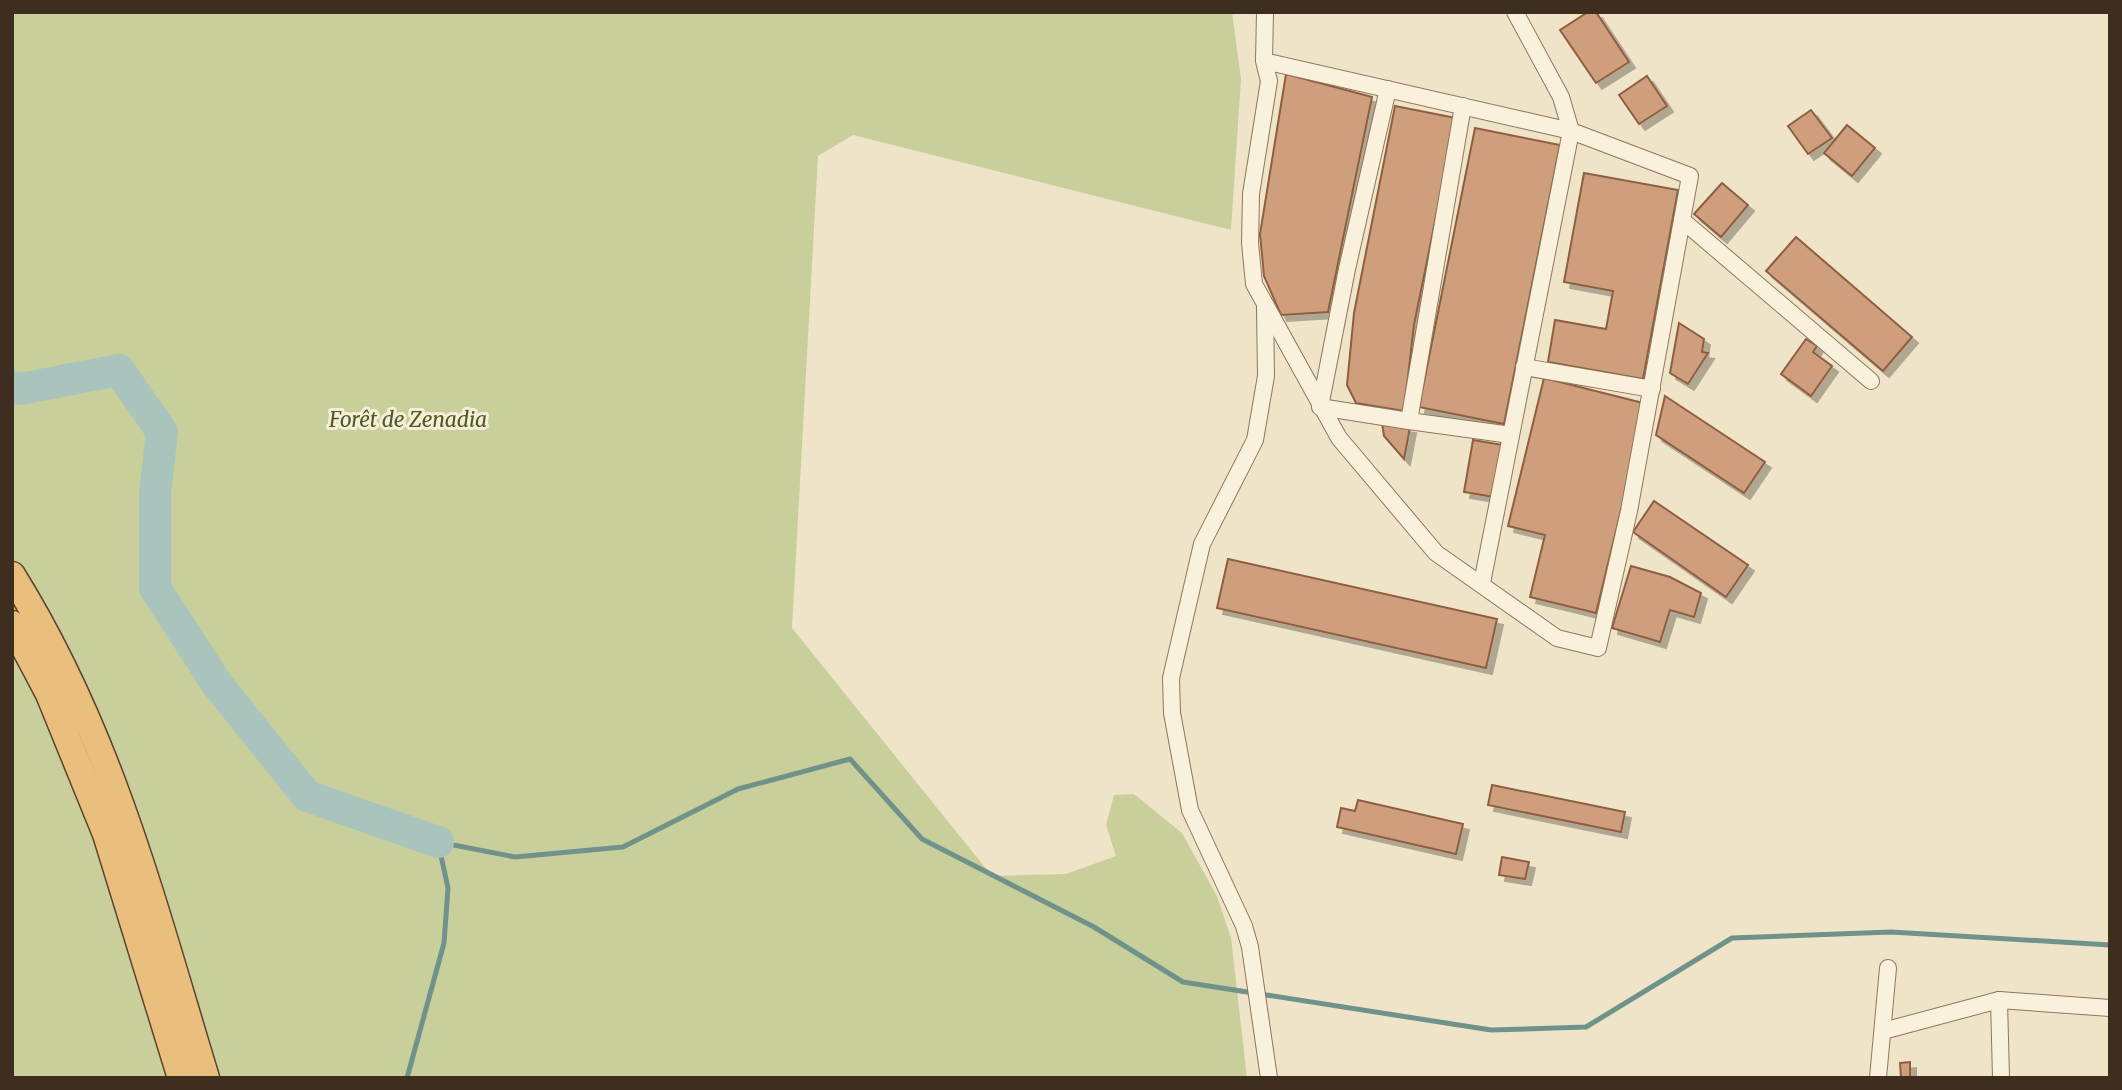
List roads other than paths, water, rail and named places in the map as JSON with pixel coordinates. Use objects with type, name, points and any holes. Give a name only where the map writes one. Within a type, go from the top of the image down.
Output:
[{"type":"highway","points":[[12,575],[63,662],[107,760],[206,1078]]},
{"type":"highway","points":[[12,624],[49,694],[106,834],[181,1078]]},
{"type":"street","points":[[1265,12],[1265,61],[1269,81],[1251,194],[1250,243],[1254,284],[1339,438],[1436,553],[1557,638],[1598,648],[1652,389],[1690,176],[1571,131],[1265,61]]},
{"type":"street","points":[[1482,583],[1571,131],[1561,97],[1515,12]]},
{"type":"street","points":[[1320,407],[1347,269],[1388,89]]},
{"type":"street","points":[[1409,421],[1463,106]]},
{"type":"street","points":[[1682,220],[1871,381]]},
{"type":"street","points":[[1265,303],[1266,376],[1255,440],[1202,544],[1171,678],[1172,713],[1190,810],[1244,926],[1250,947],[1269,1078]]},
{"type":"street","points":[[1524,367],[1652,389]]},
{"type":"street","points":[[1320,407],[1511,435]]},
{"type":"street","points":[[1878,1078],[1888,968]]},
{"type":"street","points":[[1883,1031],[1999,1000],[2110,1009]]},
{"type":"street","points":[[1999,1000],[2001,1078]]},
{"type":"waterway","points":[[12,387],[20,389],[119,370],[162,432],[155,494],[155,588],[217,684],[307,796],[438,842]]},
{"type":"waterway","points":[[407,1078],[444,943],[448,888],[438,842],[515,857],[623,847],[738,789],[850,759],[922,839],[1094,927],[1183,982],[1491,1030],[1586,1027],[1732,938],[1891,932],[2110,945]]},
{"type":"park label","name":"Forêt de Zenadia","points":[[408,420]]}]
